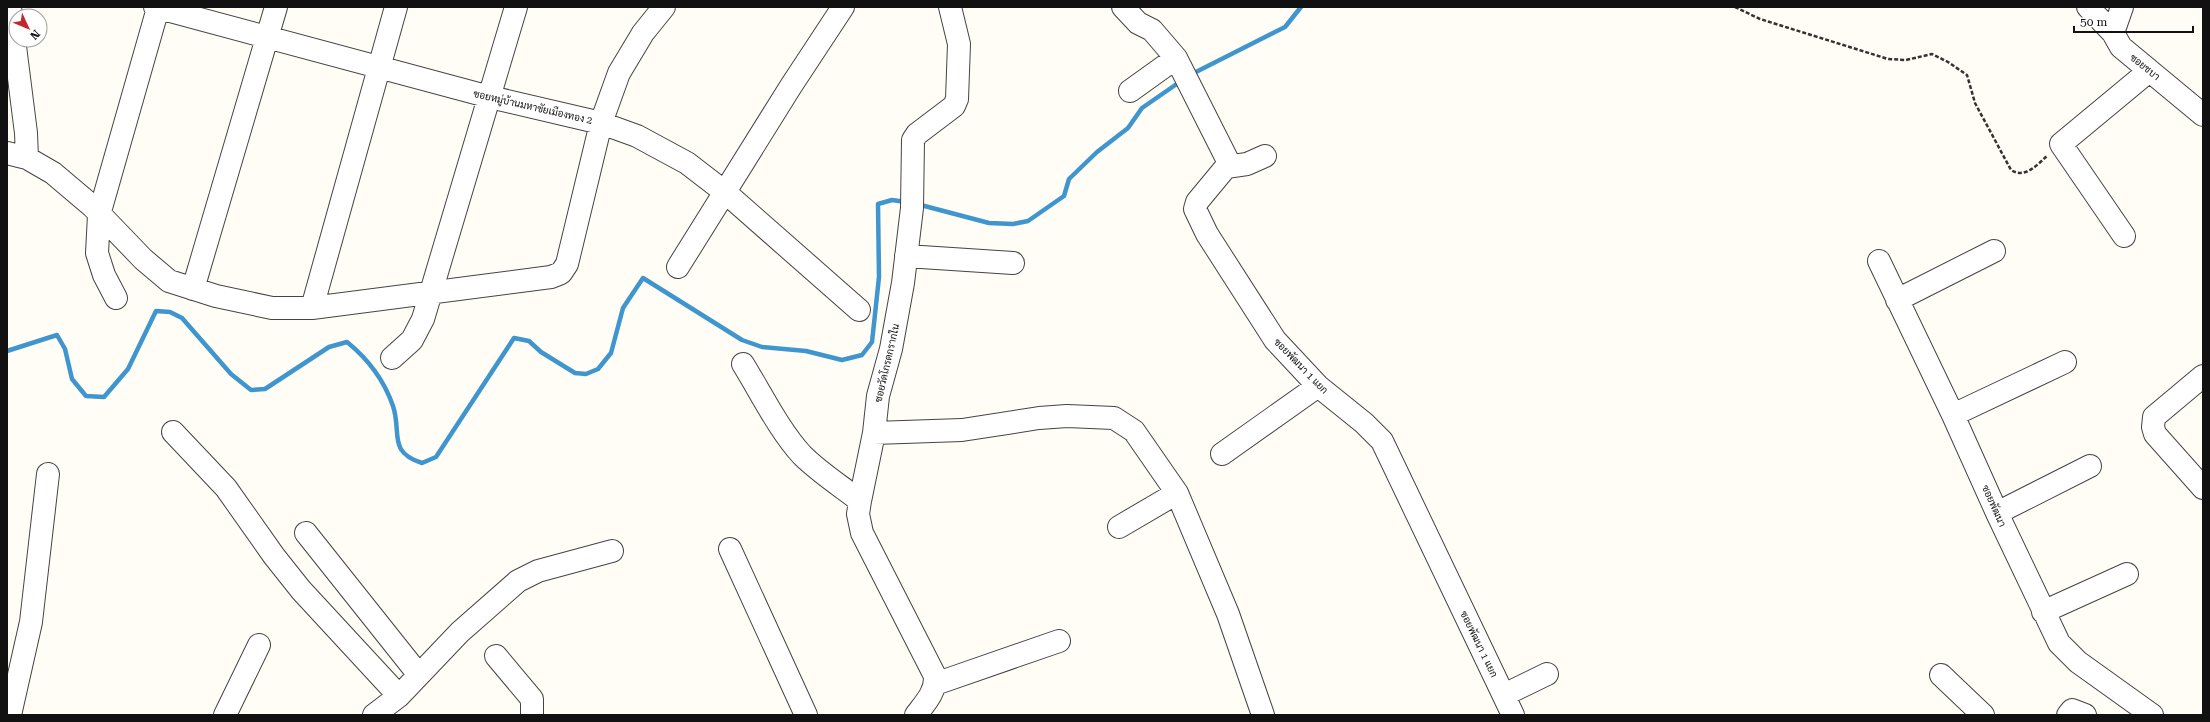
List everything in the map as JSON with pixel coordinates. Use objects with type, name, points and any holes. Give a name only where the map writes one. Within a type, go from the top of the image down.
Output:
[{"type":"street","points":[[10,7],[26,133],[17,155],[53,173],[92,206],[143,259],[169,281],[216,296],[272,308],[312,308],[551,278],[561,273],[567,264],[601,123],[619,73],[643,33],[664,7]]},
{"type":"street","points":[[116,298],[104,276],[96,253],[99,215],[156,7]]},
{"type":"street","name":"ซอยหมู่บ้านมหาชัยเมืองทอง 2","points":[[156,7],[266,38],[490,97],[601,123],[637,136],[687,163],[726,193],[859,310]]},
{"type":"street","points":[[193,289],[276,7]]},
{"type":"street","points":[[312,308],[396,7]]},
{"type":"street","points":[[392,358],[412,340],[423,319],[433,292],[516,7]]},
{"type":"street","points":[[678,267],[726,193],[790,86],[843,7]]},
{"type":"street","name":"ซอยวัดโกรดกรากใน","points":[[935,684],[932,668],[903,616],[862,533],[858,514],[866,478],[869,449],[874,433],[878,396],[896,327],[912,208],[911,155],[913,140],[917,134],[954,106],[957,99],[959,44],[950,7]]},
{"type":"street","points":[[1123,7],[1138,22],[1152,30],[1176,58],[1227,159],[1226,167],[1246,164],[1265,156]]},
{"type":"street","name":"ซอยชบา","points":[[2088,7],[2113,33],[2121,48],[2178,93],[2203,115]]},
{"type":"street","points":[[2113,33],[2122,7]]},
{"type":"street","points":[[1130,91],[1176,58]]},
{"type":"street","points":[[2124,236],[2062,144],[2149,71]]},
{"type":"street","name":"ซอยพัฒนา 1 แยก","points":[[1226,167],[1196,202],[1197,213],[1207,234],[1275,340],[1318,386],[1364,423],[1385,447],[1411,507],[1513,715]]},
{"type":"street","points":[[1898,300],[1994,251]]},
{"type":"street","points":[[906,256],[1013,262]]},
{"type":"street","name":"ซอยพัฒนา","points":[[1879,261],[1954,415],[1997,513],[2059,643],[2078,662],[2152,715]]},
{"type":"street","points":[[1954,415],[2065,362]]},
{"type":"street","points":[[743,364],[774,416],[802,454],[821,472],[860,501]]},
{"type":"street","points":[[2203,376],[2154,417],[2153,427],[2160,440],[2203,488]]},
{"type":"street","points":[[1222,454],[1318,386]]},
{"type":"street","points":[[874,433],[962,430],[1039,418],[1067,416],[1114,418],[1134,431],[1177,493],[1228,614],[1263,715]]},
{"type":"street","points":[[173,432],[226,488],[274,556],[302,590],[399,696]]},
{"type":"street","points":[[1997,513],[2090,466]]},
{"type":"street","points":[[10,715],[31,622],[48,474]]},
{"type":"street","points":[[1119,527],[1177,493]]},
{"type":"street","points":[[306,533],[419,675]]},
{"type":"street","points":[[730,549],[806,715]]},
{"type":"street","points":[[374,715],[399,696],[460,632],[518,581],[538,571],[612,551]]},
{"type":"street","points":[[2043,612],[2128,574]]},
{"type":"street","points":[[916,715],[929,697],[935,684],[1059,641]]},
{"type":"street","points":[[225,715],[259,645]]},
{"type":"street","points":[[496,656],[532,699],[532,715]]},
{"type":"street","points":[[1504,695],[1547,674]]},
{"type":"street","points":[[1941,675],[1983,715]]},
{"type":"street","points":[[2068,715],[2072,710],[2085,715]]},
{"type":"path","points":[[1735,7],[1760,19],[1888,59],[1906,60],[1932,54],[1948,62],[1967,75],[1976,104],[2004,161],[2016,173],[2021,174],[2028,172],[2062,144]]},
{"type":"waterway","points":[[1190,75],[1285,27],[1301,7]]},
{"type":"waterway","points":[[917,204],[989,223],[1013,224],[1028,221],[1064,196],[1069,179],[1097,152],[1128,128],[1142,108],[1181,81]]},
{"type":"waterway","points":[[7,351],[57,335],[65,349],[72,379],[86,396],[104,397],[128,369],[156,311],[170,312],[182,318],[231,374],[251,390],[265,389],[329,347],[347,342],[368,363],[385,387],[393,406],[400,447],[404,453],[422,463],[436,457],[514,338],[529,341],[541,352],[575,373],[586,374],[598,369],[611,353],[623,308],[643,278],[742,340],[762,347],[806,351],[842,360],[862,355],[872,342],[879,277],[878,204],[892,200],[906,202]]}]
